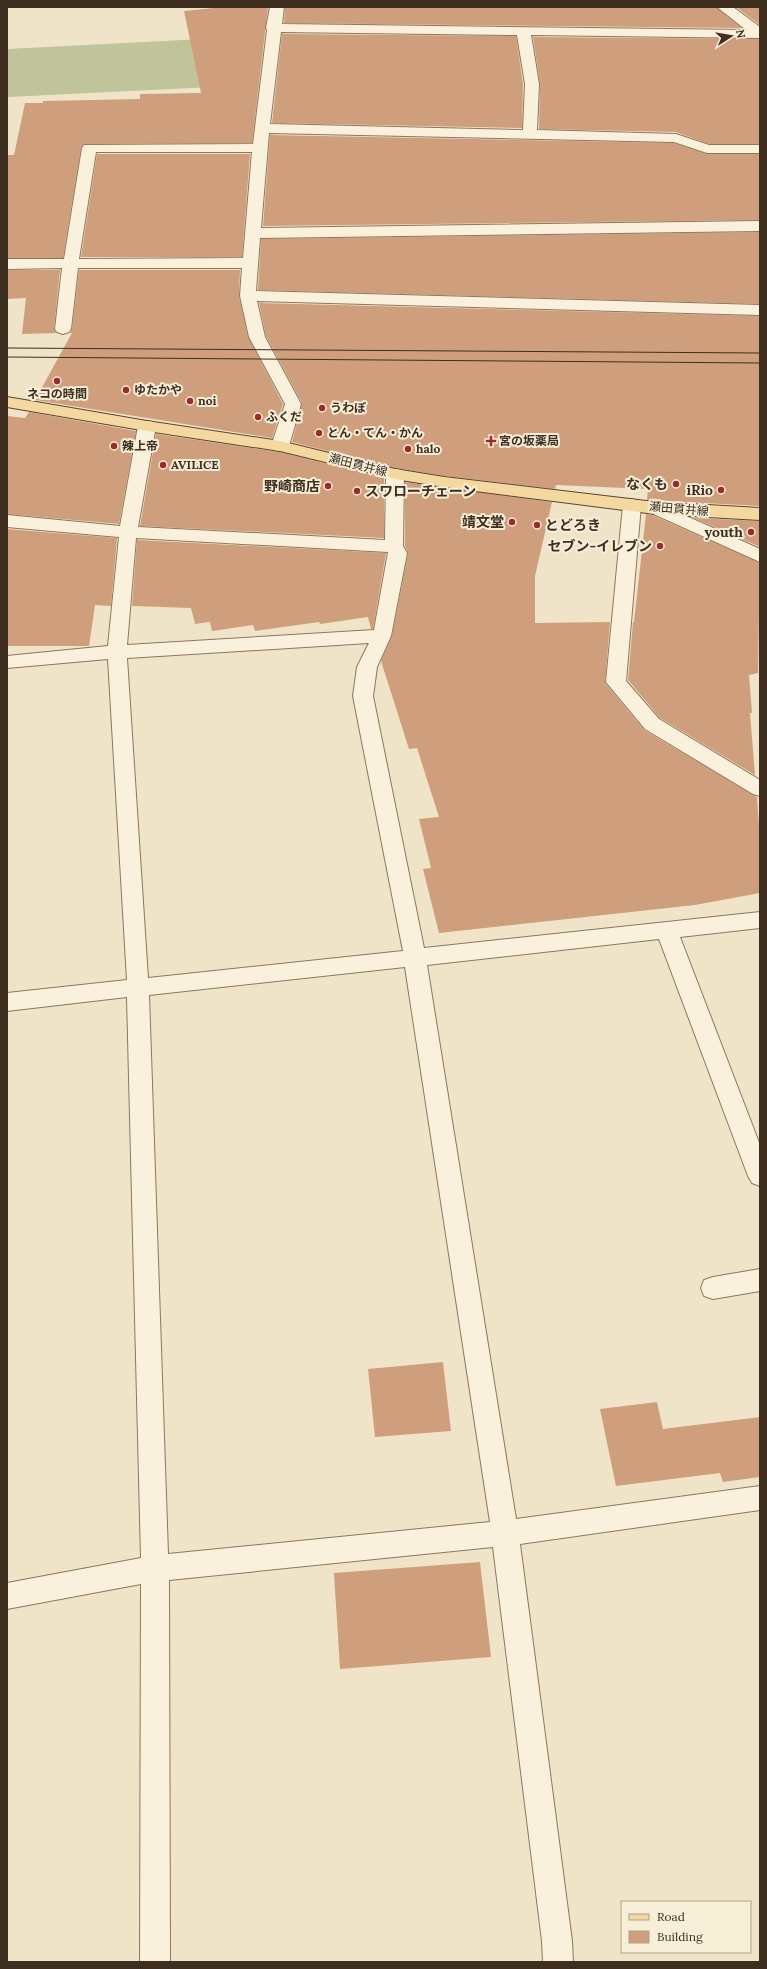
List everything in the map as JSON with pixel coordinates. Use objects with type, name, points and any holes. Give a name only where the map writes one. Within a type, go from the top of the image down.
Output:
[{"type":"main road","name":"瀬田貫井線","points":[[7,402],[147,426],[280,446],[395,474],[444,482],[655,508],[760,514]]},
{"type":"street","points":[[277,7],[273,28],[260,148],[248,296],[257,337],[293,404],[280,446]]},
{"type":"street","points":[[724,7],[760,34]]},
{"type":"street","points":[[273,28],[760,34]]},
{"type":"street","points":[[523,31],[532,84],[530,134]]},
{"type":"street","points":[[263,128],[676,138],[707,149],[760,149]]},
{"type":"street","points":[[62,329],[89,148],[260,148]]},
{"type":"street","points":[[254,233],[760,226]]},
{"type":"street","points":[[7,264],[251,263]]},
{"type":"street","points":[[248,296],[760,310]]},
{"type":"street","points":[[147,426],[128,532],[117,652],[138,988],[155,1568],[155,1962]]},
{"type":"street","points":[[395,474],[394,546],[398,553],[382,636],[367,667],[364,696],[415,958],[505,1533],[557,1941],[558,1962]]},
{"type":"street","points":[[632,505],[616,682],[652,724],[734,771],[760,789]]},
{"type":"street","points":[[655,508],[760,556]]},
{"type":"street","points":[[7,522],[128,532],[394,546]]},
{"type":"street","points":[[7,662],[117,652],[382,636]]},
{"type":"street","points":[[7,1002],[760,920]]},
{"type":"street","points":[[667,931],[760,1176]]},
{"type":"street","points":[[713,1288],[760,1280]]},
{"type":"street","points":[[7,1596],[155,1568],[505,1533],[760,1498]]},
{"type":"green space","points":[[260,36],[254,85],[8,97],[7,100],[7,49]]},
{"type":"building","points":[[224,7],[268,7],[252,143],[84,144],[81,148],[63,258],[7,258],[7,155],[14,155],[25,103],[43,103],[43,101],[140,99],[140,94],[201,93],[184,11]]},
{"type":"building","points":[[285,7],[716,7],[742,28],[284,23]]},
{"type":"building","points":[[736,7],[760,7],[760,25]]},
{"type":"building","points":[[282,34],[516,36],[523,84],[522,128],[272,123]]},
{"type":"building","points":[[533,37],[760,39],[760,144],[709,144],[676,132],[539,129],[540,84]]},
{"type":"building","points":[[270,135],[674,143],[707,154],[760,154],[760,220],[263,226]]},
{"type":"building","points":[[97,154],[250,154],[242,257],[81,257]]},
{"type":"building","points":[[760,232],[760,304],[258,290],[261,239]]},
{"type":"building","points":[[7,270],[60,270],[54,329],[56,333],[22,334],[26,298],[7,299]]},
{"type":"building","points":[[79,270],[240,270],[239,296],[248,337],[283,404],[272,438],[35,400],[72,333],[70,333],[72,329]]},
{"type":"building","points":[[259,303],[760,316],[760,506],[647,500],[648,489],[556,485],[555,489],[444,476],[395,468],[292,442],[302,403],[266,336]]},
{"type":"building","points":[[29,412],[136,431],[119,524],[7,514],[7,416],[25,418]]},
{"type":"building","points":[[156,434],[280,452],[384,478],[384,538],[140,526]]},
{"type":"building","points":[[405,482],[552,502],[535,576],[535,623],[610,622],[605,683],[644,730],[757,797],[760,839],[760,893],[695,905],[439,933],[423,869],[431,868],[419,819],[439,817],[417,748],[409,749],[381,661],[392,636],[408,553],[405,546]]},
{"type":"building","points":[[646,514],[652,515],[760,563],[758,673],[749,675],[752,713],[750,713],[755,775],[660,718],[628,680],[633,622]]},
{"type":"building","points":[[694,518],[760,521],[760,547]]},
{"type":"building","points":[[7,529],[117,538],[111,606],[95,605],[89,646],[7,646]]},
{"type":"building","points":[[137,540],[386,553],[373,629],[371,629],[368,617],[255,631],[253,625],[212,631],[210,622],[195,624],[191,608],[132,606]]},
{"type":"building","points":[[443,1362],[451,1431],[375,1437],[368,1369]]},
{"type":"building","points":[[657,1402],[663,1429],[760,1417],[760,1477],[723,1482],[720,1473],[616,1486],[600,1409]]},
{"type":"building","points":[[480,1562],[491,1657],[340,1669],[334,1573]]},
{"type":"tram line","points":[[7,348],[760,353]]},
{"type":"tram line","points":[[7,357],[760,363]]},
{"type":"place","name":"ネコの時間","points":[[57,381]]},
{"type":"place","name":"ゆたかや","points":[[126,390]]},
{"type":"place","name":"noi","points":[[190,401]]},
{"type":"place","name":"うわぽ","points":[[322,408]]},
{"type":"place","name":"ふくだ","points":[[258,417]]},
{"type":"place","name":"とん・てん・かん","points":[[319,433]]},
{"type":"place","name":"宮の坂薬局","points":[[491,441]]},
{"type":"place","name":"辣上帝","points":[[114,446]]},
{"type":"place","name":"halo","points":[[408,449]]},
{"type":"place","name":"AVILICE","points":[[163,465]]},
{"type":"place","name":"なくも","points":[[676,484]]},
{"type":"place","name":"野崎商店","points":[[328,486]]},
{"type":"place","name":"iRio","points":[[721,490]]},
{"type":"place","name":"スワローチェーン","points":[[357,491]]},
{"type":"place","name":"靖文堂","points":[[512,522]]},
{"type":"place","name":"とどろき","points":[[537,525]]},
{"type":"place","name":"youth","points":[[751,532]]},
{"type":"place","name":"セブン-イレブン","points":[[660,546]]}]
